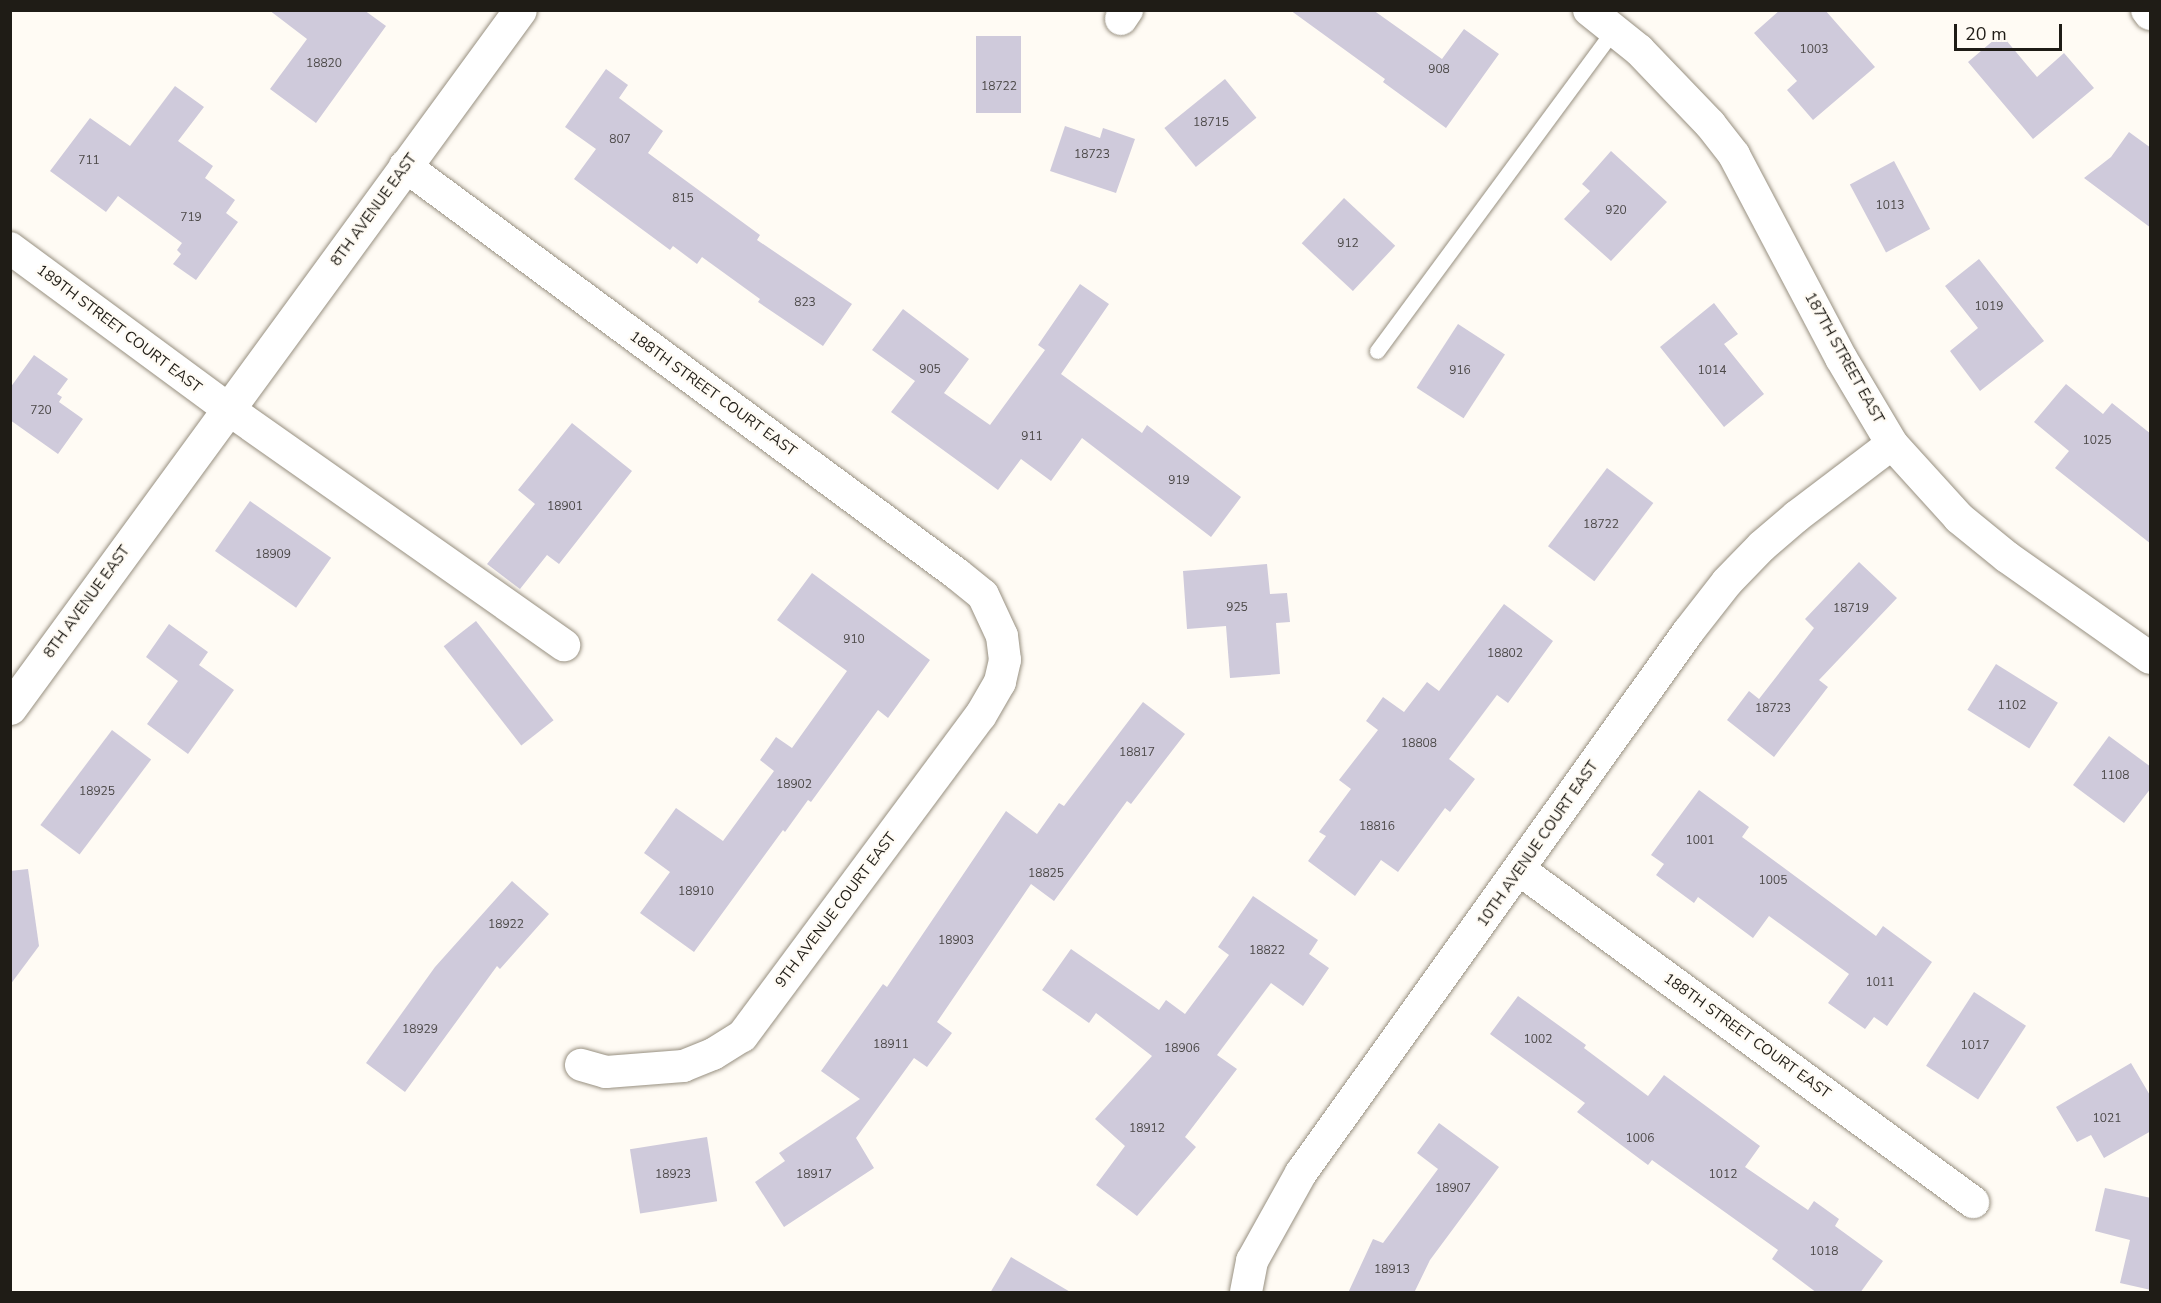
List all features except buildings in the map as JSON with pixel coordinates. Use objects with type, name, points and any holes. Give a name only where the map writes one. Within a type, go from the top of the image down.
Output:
[{"type":"street","name":"8TH AVENUE EAST","points":[[10,708],[520,10]]},
{"type":"street","name":"187TH STREET EAST","points":[[1589,10],[1639,50],[1702,116],[1734,155],[1841,358],[1892,444],[1959,518],[2007,557],[2151,658]]},
{"type":"street","points":[[2146,10],[2151,14]]},
{"type":"street","name":"188TH STREET COURT EAST","points":[[405,166],[957,574],[983,595],[1002,636]]},
{"type":"street","name":"189TH STREET COURT EAST","points":[[10,248],[228,409]]},
{"type":"street","points":[[228,409],[564,645]]},
{"type":"street","name":"10TH AVENUE COURT EAST","points":[[1246,1293],[1252,1260],[1301,1173],[1520,870],[1688,632],[1727,582],[1797,516],[1892,444]]},
{"type":"street","name":"9TH AVENUE COURT EAST","points":[[581,1065],[606,1072],[683,1066],[713,1054],[742,1036],[980,716],[1000,682],[1005,660],[1002,636]]},
{"type":"street","name":"188TH STREET COURT EAST","points":[[1520,870],[1973,1202]]},
{"type":"lane","points":[[1377,351],[1614,30]]}]
